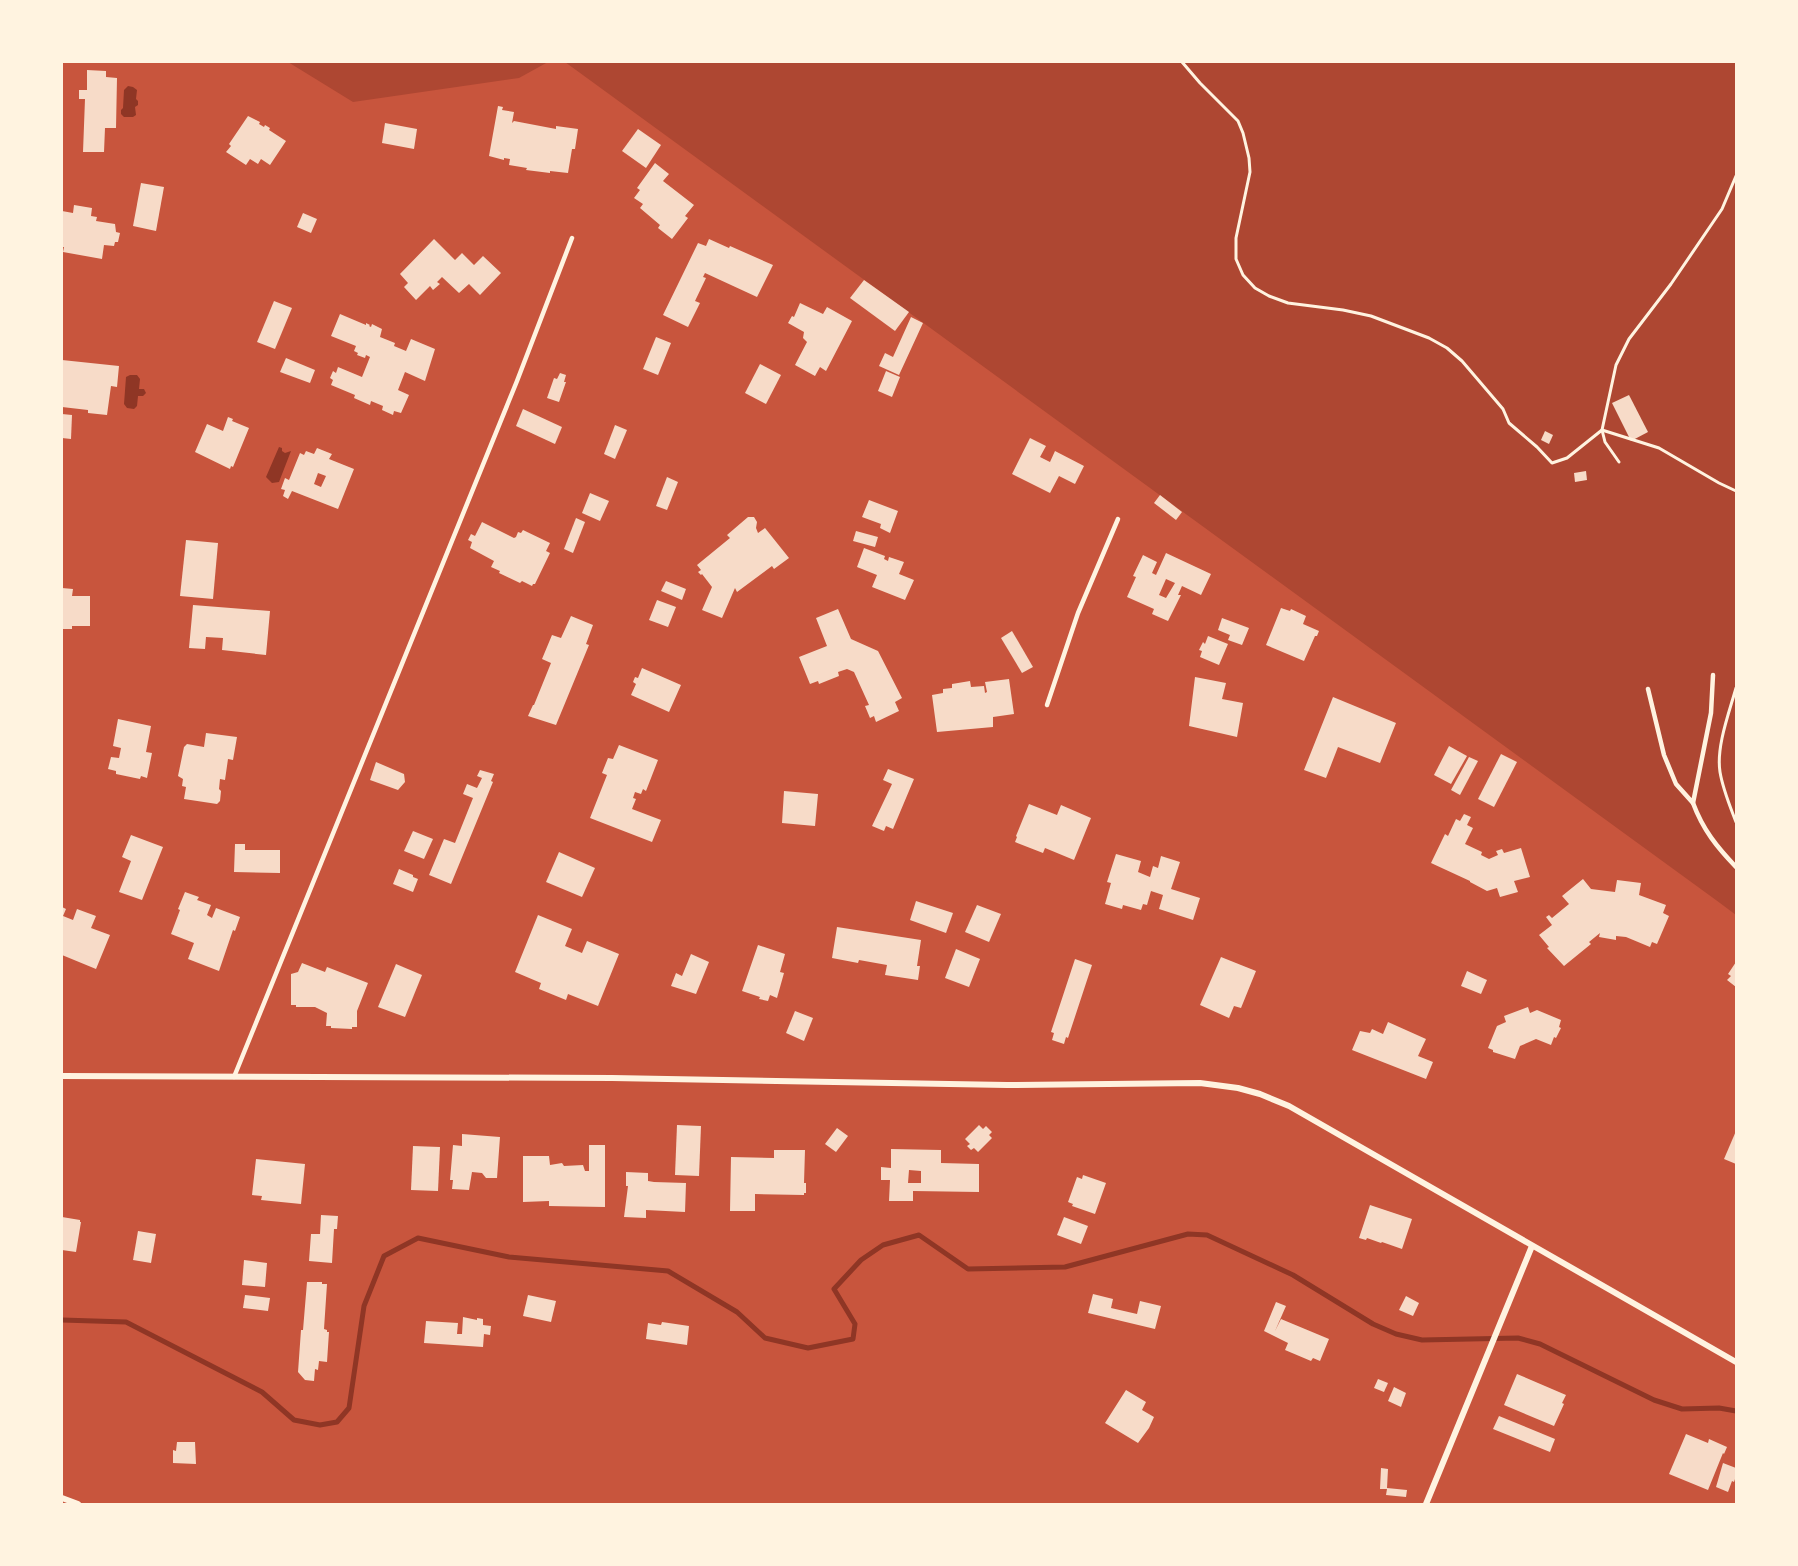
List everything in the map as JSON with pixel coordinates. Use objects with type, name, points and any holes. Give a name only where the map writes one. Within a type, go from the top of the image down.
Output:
[{"type":"street","points":[[62,1076],[623,1078],[1006,1085],[1200,1083],[1238,1088],[1289,1106],[1737,1362]]},
{"type":"street","points":[[1426,1504],[1532,1246]]},
{"type":"street","points":[[62,1498],[78,1504]]},
{"type":"lane","points":[[234,1077],[517,381],[572,238]]},
{"type":"lane","points":[[1047,705],[1078,613],[1118,519]]},
{"type":"lane","points":[[1694,803],[1711,713],[1713,675]]},
{"type":"lane","points":[[1648,689],[1664,755],[1676,784],[1694,803],[1701,822],[1712,839],[1737,867]]},
{"type":"path","points":[[1182,62],[1238,121],[1243,133],[1250,172],[1236,238],[1236,259],[1243,275],[1255,288],[1288,303],[1371,316],[1429,338],[1446,348],[1462,362],[1503,409],[1509,423],[1538,447],[1552,464],[1567,458],[1602,430]]},
{"type":"path","points":[[1619,462],[1605,442],[1602,430],[1616,365],[1629,339],[1671,284],[1722,209],[1737,176]]},
{"type":"path","points":[[1602,430],[1659,448],[1737,491]]},
{"type":"path","points":[[1737,688],[1722,743],[1720,771],[1728,801],[1737,822]]},
{"type":"shaded area","points":[[288,62],[548,62],[519,78],[353,102]]},
{"type":"shaded area","points":[[565,62],[1736,62],[1736,915],[1720,903]]},
{"type":"shaded area","points":[[128,86],[137,90],[138,105],[135,107],[136,115],[133,117],[124,117],[121,114],[124,90]]},
{"type":"shaded area","points":[[137,375],[140,379],[139,389],[144,389],[146,393],[138,396],[137,406],[134,409],[127,408],[124,404],[126,377]]},
{"type":"shaded area","points":[[279,447],[285,453],[291,451],[279,482],[272,483],[266,477]]},
{"type":"building","points":[[87,70],[106,71],[106,77],[117,78],[116,128],[105,128],[104,152],[83,152],[85,99],[79,99],[79,90],[87,90]]},
{"type":"building","points":[[498,106],[503,107],[502,110],[514,112],[512,123],[514,121],[556,129],[556,126],[578,129],[568,173],[526,170],[527,168],[509,165],[510,159],[504,158],[504,160],[489,156]]},
{"type":"building","points":[[248,116],[260,122],[259,124],[264,127],[265,125],[270,128],[269,130],[286,141],[270,165],[261,159],[258,164],[250,159],[246,165],[226,152]]},
{"type":"building","points":[[385,123],[417,129],[414,149],[382,143]]},
{"type":"building","points":[[638,129],[661,145],[646,168],[622,151]]},
{"type":"building","points":[[655,163],[669,174],[663,181],[694,205],[685,216],[688,218],[672,239],[658,228],[660,225],[640,208],[643,204],[634,198],[640,190],[637,188]]},
{"type":"building","points":[[141,183],[164,187],[156,231],[133,226]]},
{"type":"building","points":[[74,205],[92,208],[91,216],[97,217],[96,221],[115,224],[116,232],[120,233],[118,242],[115,242],[114,246],[104,245],[102,259],[63,252],[62,211],[73,213]]},
{"type":"building","points":[[303,213],[317,219],[311,233],[297,227]]},
{"type":"building","points":[[434,239],[455,260],[462,253],[474,265],[483,256],[501,273],[480,295],[469,284],[459,293],[442,277],[437,282],[440,284],[433,290],[430,286],[416,300],[404,287],[408,283],[400,274]]},
{"type":"building","points":[[709,239],[773,265],[757,297],[705,273],[703,277],[706,278],[695,301],[700,303],[688,327],[663,315],[698,243],[706,246]]},
{"type":"building","points":[[864,280],[909,312],[895,331],[850,298]]},
{"type":"building","points":[[274,301],[292,308],[275,349],[257,342]]},
{"type":"building","points":[[800,303],[823,314],[827,307],[852,321],[826,371],[820,367],[815,376],[795,365],[807,342],[803,338],[804,332],[788,323],[792,316],[794,317]]},
{"type":"building","points":[[340,314],[371,327],[372,324],[382,329],[380,337],[395,343],[394,346],[406,351],[411,339],[435,349],[425,381],[405,372],[398,390],[409,395],[401,413],[394,411],[393,415],[382,410],[383,406],[371,401],[370,405],[354,398],[355,395],[331,385],[333,380],[330,378],[333,371],[336,373],[338,367],[362,377],[370,357],[357,355],[358,353],[354,351],[356,346],[331,336]]},
{"type":"building","points":[[911,317],[923,323],[899,375],[879,366],[885,353],[893,357]]},
{"type":"building","points":[[656,337],[671,343],[658,375],[643,369]]},
{"type":"building","points":[[286,358],[315,370],[310,383],[280,372]]},
{"type":"building","points":[[62,360],[119,366],[117,387],[111,386],[107,415],[62,407]]},
{"type":"building","points":[[760,364],[781,375],[766,404],[745,393]]},
{"type":"building","points":[[886,371],[900,377],[892,397],[878,391]]},
{"type":"building","points":[[560,373],[566,375],[564,382],[566,382],[559,402],[547,398],[554,378],[557,379]]},
{"type":"building","points":[[1629,395],[1648,432],[1631,441],[1612,403]]},
{"type":"building","points":[[523,409],[562,427],[555,444],[516,426]]},
{"type":"building","points":[[62,414],[72,415],[71,439],[62,438]]},
{"type":"building","points":[[228,417],[249,428],[233,467],[231,466],[230,469],[195,452],[207,424],[223,431]]},
{"type":"building","points":[[615,425],[627,430],[615,459],[604,454]]},
{"type":"building","points":[[1545,431],[1553,435],[1549,444],[1541,440]]},
{"type":"building","points":[[1030,438],[1046,446],[1040,457],[1050,462],[1055,451],[1084,466],[1075,484],[1059,476],[1050,493],[1012,474]]},
{"type":"building","points":[[317,448],[332,454],[329,459],[354,469],[338,509],[292,491],[288,499],[283,496],[285,490],[281,489],[285,478],[289,480],[300,453],[304,455],[306,451],[314,454]],"holes":[[[318,473],[326,476],[321,487],[314,484]]]},
{"type":"building","points":[[1586,471],[1587,480],[1575,482],[1574,473]]},
{"type":"building","points":[[667,477],[678,482],[667,510],[656,506]]},
{"type":"building","points":[[590,493],[609,501],[600,521],[582,513]]},
{"type":"building","points":[[1160,495],[1182,512],[1176,520],[1154,503]]},
{"type":"building","points":[[869,500],[898,511],[890,533],[880,528],[881,524],[862,517]]},
{"type":"building","points":[[748,517],[754,517],[758,533],[765,528],[789,558],[774,569],[772,566],[737,592],[735,588],[722,618],[702,610],[712,587],[698,572],[701,570],[697,565],[730,538],[727,535]]},
{"type":"building","points":[[576,518],[585,522],[573,553],[564,549]]},
{"type":"building","points":[[482,522],[514,538],[518,532],[521,533],[523,530],[550,543],[546,551],[550,553],[535,584],[532,586],[522,581],[520,583],[499,573],[500,571],[491,567],[494,561],[470,548],[472,542],[468,540],[471,534],[475,536]]},
{"type":"building","points":[[856,531],[878,537],[875,547],[853,541]]},
{"type":"building","points":[[186,540],[218,543],[213,599],[180,596]]},
{"type":"building","points":[[864,548],[885,556],[884,559],[888,561],[889,557],[904,562],[899,574],[914,580],[905,600],[872,587],[877,575],[857,567]]},
{"type":"building","points":[[1166,553],[1211,574],[1201,595],[1182,586],[1178,595],[1181,595],[1168,621],[1152,614],[1154,609],[1127,597],[1136,577],[1133,576],[1143,555],[1157,562],[1152,573],[1156,575]],"holes":[[[1166,579],[1175,583],[1166,598],[1159,595]]]},
{"type":"building","points":[[666,581],[686,589],[682,600],[661,591]]},
{"type":"building","points":[[62,588],[73,589],[72,596],[90,596],[90,626],[72,626],[72,629],[62,629]]},
{"type":"building","points":[[657,600],[676,607],[668,627],[649,620]]},
{"type":"building","points":[[193,605],[270,611],[266,655],[222,650],[223,638],[206,637],[205,649],[189,648]]},
{"type":"building","points":[[1281,608],[1290,611],[1291,609],[1306,616],[1303,624],[1319,631],[1304,661],[1266,645]]},
{"type":"building","points":[[838,609],[851,639],[878,651],[902,698],[895,702],[899,711],[876,722],[874,716],[870,718],[865,706],[869,705],[854,672],[847,669],[838,672],[839,676],[819,684],[818,681],[810,684],[799,657],[827,646],[816,618]]},
{"type":"building","points":[[571,616],[593,625],[586,644],[589,645],[556,725],[528,716],[551,663],[542,659],[552,635],[561,638]]},
{"type":"building","points":[[1222,618],[1249,628],[1242,645],[1228,640],[1230,635],[1218,630]]},
{"type":"building","points":[[1012,631],[1033,667],[1022,673],[1001,638]]},
{"type":"building","points":[[1208,636],[1228,644],[1219,665],[1200,657],[1202,651],[1199,650],[1203,642],[1205,644]]},
{"type":"building","points":[[642,668],[681,685],[669,712],[631,695],[636,684],[633,682],[635,677],[638,678]]},
{"type":"building","points":[[1195,677],[1226,683],[1222,699],[1243,703],[1237,737],[1189,726]]},
{"type":"building","points":[[1009,679],[1014,714],[993,717],[993,727],[937,732],[932,695],[943,693],[943,689],[952,688],[952,684],[970,681],[971,687],[984,686],[985,693],[987,692],[985,682]]},
{"type":"building","points":[[1333,697],[1396,723],[1380,763],[1338,747],[1326,778],[1304,770]]},
{"type":"building","points":[[118,719],[151,726],[146,752],[152,753],[147,778],[141,776],[140,779],[116,774],[116,771],[108,769],[111,757],[119,758],[121,748],[113,746]]},
{"type":"building","points":[[206,733],[237,737],[233,760],[228,759],[225,780],[220,779],[220,801],[217,804],[184,799],[186,787],[182,786],[183,779],[178,776],[184,747],[187,744],[204,747]]},
{"type":"building","points":[[619,745],[658,760],[646,791],[643,789],[641,794],[635,792],[633,798],[636,799],[632,809],[661,820],[652,842],[590,818],[607,775],[602,773],[608,758],[613,759]]},
{"type":"building","points":[[1449,746],[1467,756],[1451,784],[1434,775]]},
{"type":"building","points":[[1501,754],[1517,762],[1494,807],[1478,799]]},
{"type":"building","points":[[1469,757],[1478,761],[1460,795],[1451,790]]},
{"type":"building","points":[[376,762],[404,774],[405,782],[398,790],[370,780]]},
{"type":"building","points":[[888,769],[914,779],[893,829],[886,826],[884,831],[872,826],[892,784],[883,780]]},
{"type":"building","points":[[480,770],[494,774],[491,781],[493,782],[451,884],[429,875],[444,839],[455,843],[473,798],[463,794],[467,784],[477,788],[482,778],[477,776]]},
{"type":"building","points":[[784,791],[818,794],[815,826],[782,823]]},
{"type":"building","points":[[1029,804],[1057,815],[1061,805],[1091,818],[1074,860],[1045,848],[1043,853],[1015,842]]},
{"type":"building","points":[[1464,814],[1471,817],[1467,825],[1473,828],[1465,844],[1482,852],[1481,855],[1489,859],[1498,855],[1496,851],[1502,849],[1504,853],[1521,848],[1530,877],[1514,881],[1518,892],[1500,897],[1497,888],[1487,891],[1431,863],[1445,834],[1448,836],[1456,819],[1460,821]]},
{"type":"building","points":[[413,831],[433,839],[424,859],[404,851]]},
{"type":"building","points":[[131,835],[163,847],[142,900],[119,892],[131,861],[122,857]]},
{"type":"building","points":[[235,844],[245,844],[245,850],[280,850],[280,873],[234,872]]},
{"type":"building","points":[[559,852],[595,868],[582,897],[546,882]]},
{"type":"building","points":[[1116,854],[1141,861],[1138,872],[1150,877],[1153,866],[1158,868],[1161,856],[1180,862],[1171,889],[1200,898],[1193,920],[1159,909],[1163,895],[1151,891],[1147,905],[1143,904],[1141,910],[1123,905],[1122,909],[1105,904],[1111,883],[1107,882]]},
{"type":"building","points":[[399,869],[418,879],[413,892],[393,884]]},
{"type":"building","points":[[1583,879],[1591,889],[1615,892],[1617,880],[1641,883],[1639,895],[1666,905],[1663,913],[1669,916],[1657,944],[1652,942],[1650,947],[1626,937],[1616,936],[1616,940],[1599,937],[1600,933],[1589,942],[1591,944],[1564,966],[1547,948],[1549,947],[1539,935],[1552,925],[1546,917],[1549,915],[1552,918],[1569,904],[1562,896]]},
{"type":"building","points":[[185,892],[211,905],[207,915],[212,918],[216,908],[240,917],[235,931],[233,930],[219,971],[188,959],[194,943],[171,934]]},
{"type":"building","points":[[916,901],[953,913],[946,933],[910,920]]},
{"type":"building","points":[[977,905],[1001,914],[989,942],[965,932]]},
{"type":"building","points":[[62,907],[66,909],[63,916],[73,920],[77,909],[96,916],[91,928],[110,935],[96,969],[62,955]]},
{"type":"building","points":[[538,915],[572,929],[565,946],[582,953],[587,941],[619,954],[598,1006],[568,994],[566,1000],[539,989],[541,983],[515,972]]},
{"type":"building","points":[[837,927],[921,940],[917,966],[920,966],[918,980],[885,975],[887,965],[832,958]]},
{"type":"building","points":[[758,945],[785,954],[780,972],[784,973],[777,998],[770,995],[768,1001],[742,991]]},
{"type":"building","points":[[956,949],[980,959],[969,987],[945,978]]},
{"type":"building","points":[[691,954],[709,962],[696,994],[671,986],[676,973],[682,976]]},
{"type":"building","points":[[1221,957],[1256,971],[1241,1008],[1234,1006],[1229,1018],[1200,1005]]},
{"type":"building","points":[[1075,959],[1092,965],[1064,1044],[1052,1040],[1054,1033],[1051,1032]]},
{"type":"building","points":[[1736,962],[1736,987],[1727,980]]},
{"type":"building","points":[[302,963],[325,972],[327,967],[368,983],[357,1011],[357,1027],[352,1027],[352,1029],[331,1028],[331,1026],[326,1026],[327,1013],[315,1007],[291,1005],[291,974],[298,972]]},
{"type":"building","points":[[396,964],[422,975],[405,1017],[378,1007]]},
{"type":"building","points":[[1467,971],[1487,980],[1481,994],[1461,986]]},
{"type":"building","points":[[1528,1007],[1530,1013],[1537,1010],[1561,1020],[1559,1027],[1561,1028],[1551,1045],[1536,1039],[1520,1046],[1515,1059],[1493,1052],[1488,1048],[1497,1026],[1506,1022],[1504,1016]]},
{"type":"building","points":[[795,1011],[813,1018],[804,1041],[786,1033]]},
{"type":"building","points":[[1388,1022],[1426,1039],[1418,1056],[1433,1062],[1426,1079],[1352,1050],[1360,1031],[1370,1033],[1372,1029],[1383,1034]]},
{"type":"building","points":[[677,1125],[701,1126],[699,1176],[675,1175]]},
{"type":"building","points":[[979,1125],[983,1129],[986,1126],[992,1132],[989,1135],[992,1138],[978,1152],[967,1146],[970,1144],[965,1139]]},
{"type":"building","points":[[837,1128],[848,1136],[836,1152],[825,1144]]},
{"type":"building","points":[[1736,1131],[1736,1164],[1724,1159]]},
{"type":"building","points":[[462,1134],[500,1137],[497,1178],[486,1178],[482,1173],[472,1172],[469,1190],[452,1189],[453,1180],[450,1180],[453,1145],[462,1146]]},
{"type":"building","points":[[589,1145],[605,1145],[605,1207],[549,1206],[549,1201],[523,1202],[523,1156],[549,1156],[550,1165],[562,1163],[564,1166],[583,1165],[585,1171],[589,1171]]},
{"type":"building","points":[[413,1146],[440,1147],[438,1191],[411,1190]]},
{"type":"building","points":[[891,1149],[941,1150],[941,1163],[979,1164],[979,1192],[913,1191],[913,1201],[889,1201],[890,1180],[881,1180],[881,1167],[891,1168]],"holes":[[[909,1170],[921,1171],[921,1183],[908,1183]]]},
{"type":"building","points":[[774,1150],[805,1150],[806,1193],[804,1195],[755,1194],[755,1211],[730,1211],[731,1157],[774,1158]]},
{"type":"building","points":[[256,1159],[305,1164],[301,1204],[261,1200],[262,1196],[252,1195]]},
{"type":"building","points":[[626,1172],[648,1173],[648,1181],[686,1183],[685,1212],[646,1210],[646,1218],[624,1217],[628,1186],[626,1186]]},
{"type":"building","points":[[1083,1175],[1106,1183],[1095,1214],[1072,1206],[1073,1204],[1068,1202],[1077,1177],[1082,1179]]},
{"type":"building","points":[[1370,1205],[1412,1219],[1402,1249],[1367,1238],[1366,1240],[1359,1238]]},
{"type":"building","points":[[321,1215],[338,1216],[337,1229],[334,1229],[332,1263],[309,1261],[311,1234],[320,1234]]},
{"type":"building","points":[[62,1217],[81,1222],[76,1252],[62,1250]]},
{"type":"building","points":[[1064,1217],[1088,1226],[1081,1244],[1057,1235]]},
{"type":"building","points":[[138,1231],[156,1234],[151,1263],[133,1260]]},
{"type":"building","points":[[244,1260],[267,1263],[265,1287],[242,1285]]},
{"type":"building","points":[[307,1282],[327,1284],[324,1329],[329,1332],[327,1362],[319,1361],[318,1370],[315,1369],[314,1381],[305,1380],[298,1372]]},
{"type":"building","points":[[1093,1294],[1113,1299],[1111,1308],[1137,1314],[1140,1301],[1161,1306],[1155,1329],[1088,1313]]},
{"type":"building","points":[[245,1295],[270,1298],[268,1311],[243,1308]]},
{"type":"building","points":[[528,1295],[556,1301],[551,1322],[523,1316]]},
{"type":"building","points":[[1406,1296],[1419,1303],[1413,1316],[1399,1310]]},
{"type":"building","points":[[1276,1302],[1286,1306],[1275,1331],[1281,1319],[1329,1339],[1320,1361],[1313,1358],[1311,1361],[1285,1350],[1288,1343],[1264,1331]]},
{"type":"building","points":[[463,1317],[483,1319],[483,1325],[491,1326],[490,1335],[484,1334],[483,1347],[424,1343],[426,1321],[458,1323],[457,1334],[462,1334]]},
{"type":"building","points":[[662,1322],[689,1326],[687,1345],[646,1339],[648,1323],[661,1325]]},
{"type":"building","points":[[1517,1374],[1566,1395],[1554,1426],[1504,1405]]},
{"type":"building","points":[[1378,1379],[1388,1383],[1384,1392],[1374,1388]]},
{"type":"building","points":[[1394,1387],[1406,1393],[1401,1407],[1388,1401]]},
{"type":"building","points":[[1126,1390],[1146,1402],[1142,1410],[1154,1417],[1138,1443],[1105,1423]]},
{"type":"building","points":[[1499,1416],[1555,1439],[1550,1452],[1493,1429]]},
{"type":"building","points":[[1686,1434],[1708,1443],[1709,1439],[1727,1447],[1708,1490],[1669,1474]]},
{"type":"building","points":[[177,1442],[195,1442],[196,1464],[173,1463],[173,1450],[176,1451]]},
{"type":"building","points":[[1723,1463],[1736,1468],[1734,1482],[1732,1481],[1728,1492],[1716,1487]]},
{"type":"building","points":[[1381,1468],[1388,1469],[1387,1488],[1407,1490],[1406,1497],[1386,1495],[1387,1489],[1380,1489]]},
{"type":"waterway","points":[[62,1320],[126,1322],[262,1392],[294,1420],[320,1425],[337,1422],[349,1408],[364,1306],[384,1256],[418,1238],[509,1257],[668,1271],[737,1312],[765,1338],[808,1348],[853,1339],[855,1324],[834,1289],[861,1260],[883,1245],[919,1235],[968,1269],[1065,1267],[1188,1234],[1207,1235],[1293,1275],[1373,1324],[1396,1334],[1422,1340],[1518,1338],[1540,1344],[1654,1400],[1682,1409],[1719,1408],[1736,1411]]}]
